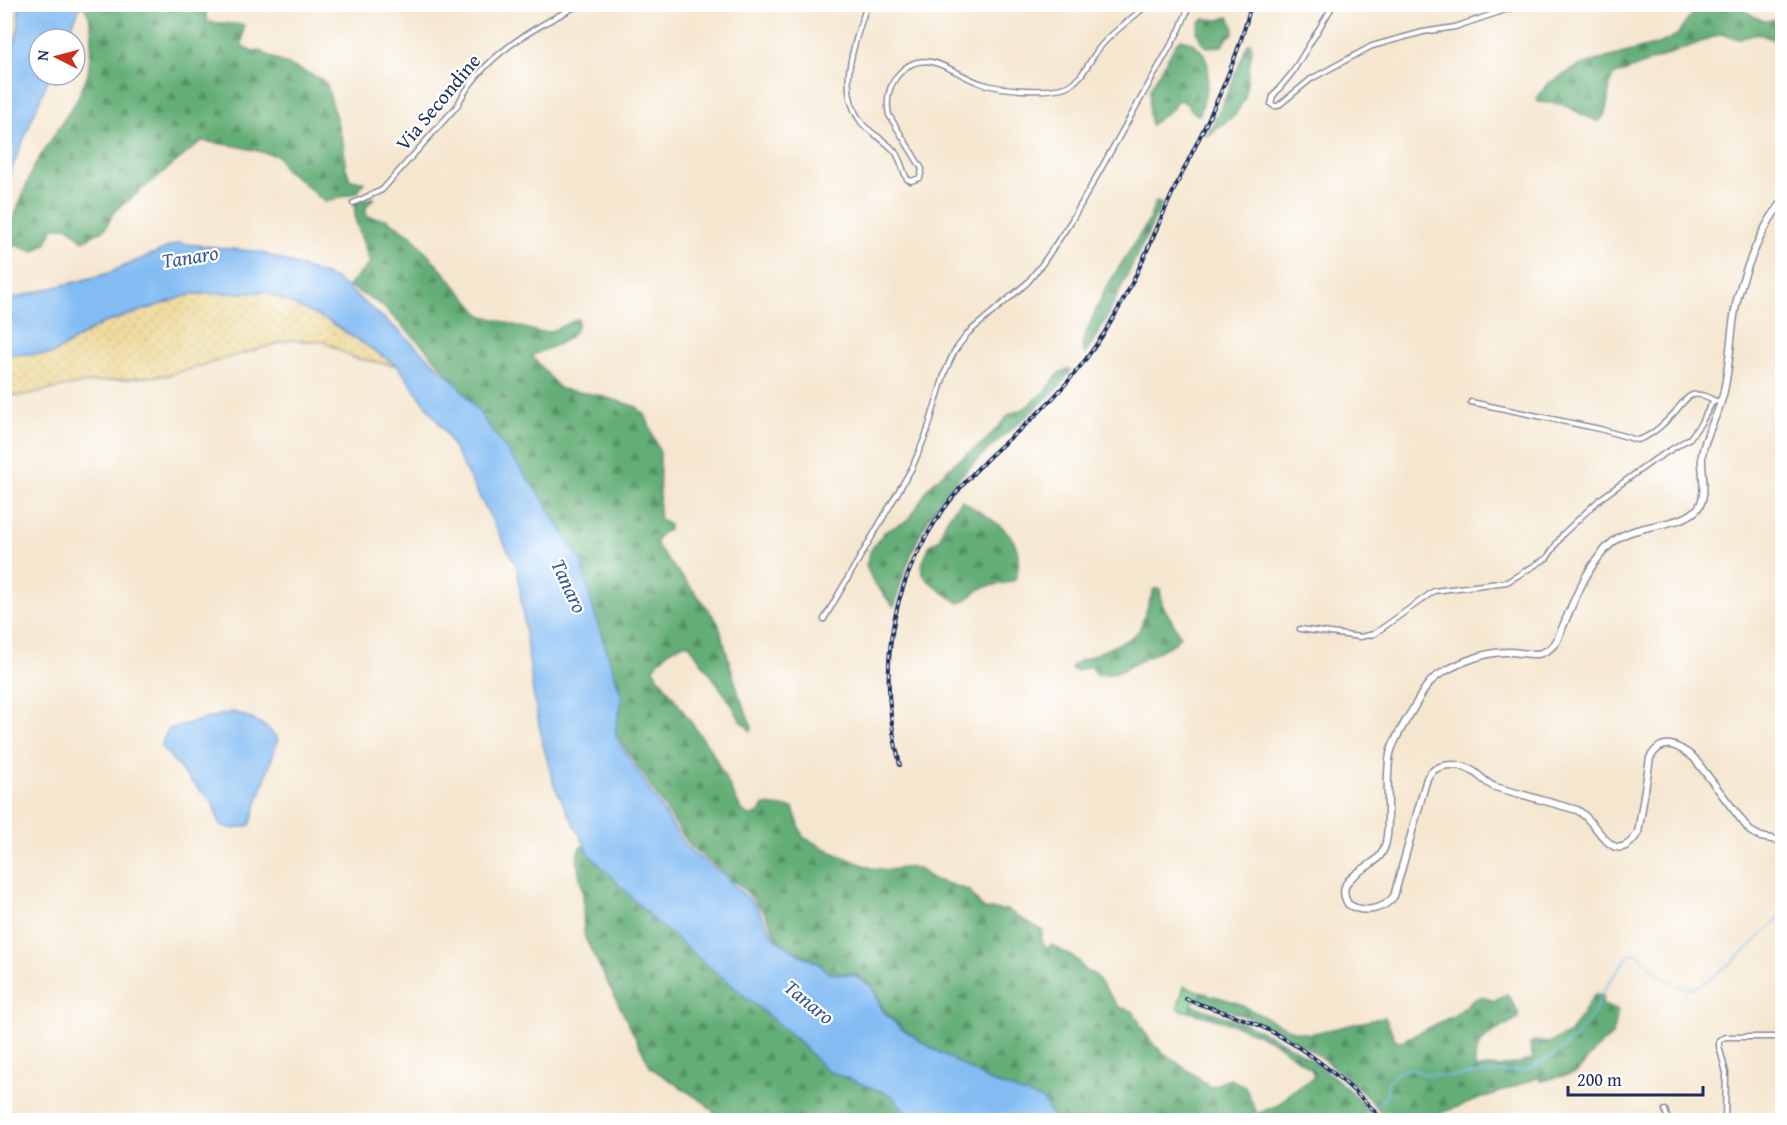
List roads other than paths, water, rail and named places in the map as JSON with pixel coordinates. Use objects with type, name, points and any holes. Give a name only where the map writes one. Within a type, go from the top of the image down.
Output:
[{"type":"highway","points":[[4,1112],[12,1120]]},
{"type":"main road","points":[[1782,203],[1773,214],[1737,297],[1719,400],[1702,456],[1703,492],[1701,503],[1696,511],[1685,517],[1635,530],[1615,540],[1589,570],[1556,642],[1550,650],[1541,654],[1506,652],[1486,655],[1448,670],[1426,686],[1390,754],[1388,823],[1384,850],[1376,860],[1349,879],[1344,888],[1344,894],[1348,904],[1360,909],[1377,908],[1389,902],[1394,896],[1427,778],[1434,769],[1444,765],[1469,769],[1495,787],[1577,810],[1587,817],[1608,844],[1616,847],[1624,846],[1632,841],[1638,833],[1650,758],[1655,749],[1672,745],[1683,749],[1694,758],[1750,831],[1761,837],[1782,841]]},
{"type":"street","name":"Via Secondine","points":[[353,203],[382,190],[457,106],[463,93],[488,62],[535,28],[581,4]]},
{"type":"street","points":[[867,4],[850,60],[849,87],[859,120],[895,152],[907,179],[911,181],[920,178],[922,169],[889,115],[887,107],[888,94],[893,82],[905,69],[914,64],[933,61],[981,84],[1047,90],[1064,88],[1081,75],[1099,48],[1148,4]]},
{"type":"street","points":[[824,619],[912,468],[927,432],[945,372],[954,352],[968,333],[1027,284],[1043,263],[1072,220],[1174,39],[1190,4]]},
{"type":"street","points":[[1334,4],[1292,73],[1273,96],[1271,100],[1274,106],[1278,106],[1311,79],[1362,51],[1423,32],[1455,27],[1523,4]]},
{"type":"street","points":[[1300,629],[1360,637],[1374,634],[1434,591],[1506,582],[1547,558],[1563,534],[1600,499],[1654,460],[1690,438],[1719,400],[1693,395],[1687,398],[1661,425],[1643,439],[1637,440],[1600,429],[1471,402]]},
{"type":"street","points":[[1725,1120],[1726,1073],[1719,1040],[1726,1037],[1782,1037]]},
{"type":"street","points":[[1665,1110],[1668,1120]]},
{"type":"water","points":[[19,5],[81,5],[71,27],[27,27],[27,87],[45,87],[5,185],[5,78],[19,26]]},
{"type":"water","name":"Tanaro","points":[[178,243],[260,252],[336,279],[399,331],[459,386],[542,498],[582,563],[591,603],[622,698],[615,731],[617,739],[687,848],[726,877],[756,906],[776,939],[792,951],[818,963],[829,974],[853,975],[871,986],[883,1011],[899,1027],[992,1082],[1043,1100],[1054,1120],[913,1120],[891,1095],[828,1071],[795,1038],[654,920],[590,855],[554,785],[542,740],[533,693],[517,567],[444,430],[398,366],[329,321],[266,292],[192,294],[101,324],[52,354],[5,354],[5,300],[106,274]]},
{"type":"water","points":[[232,712],[257,722],[278,739],[250,825],[234,829],[220,825],[213,803],[161,746],[168,729]]},
{"type":"waterway","points":[[1358,1120],[1387,1096],[1388,1081],[1407,1069],[1431,1075],[1454,1076],[1527,1070],[1552,1056],[1573,1040],[1593,1014],[1606,987],[1630,954],[1637,953],[1659,975],[1672,983],[1686,988],[1696,987],[1708,981],[1736,959],[1782,916]]},
{"type":"railway","points":[[900,765],[892,721],[889,679],[891,638],[899,600],[913,562],[932,527],[957,492],[987,459],[1061,390],[1083,363],[1119,309],[1217,100],[1237,53],[1251,4]]},
{"type":"railway","points":[[1186,999],[1256,1024],[1292,1043],[1340,1078],[1383,1120]]}]
